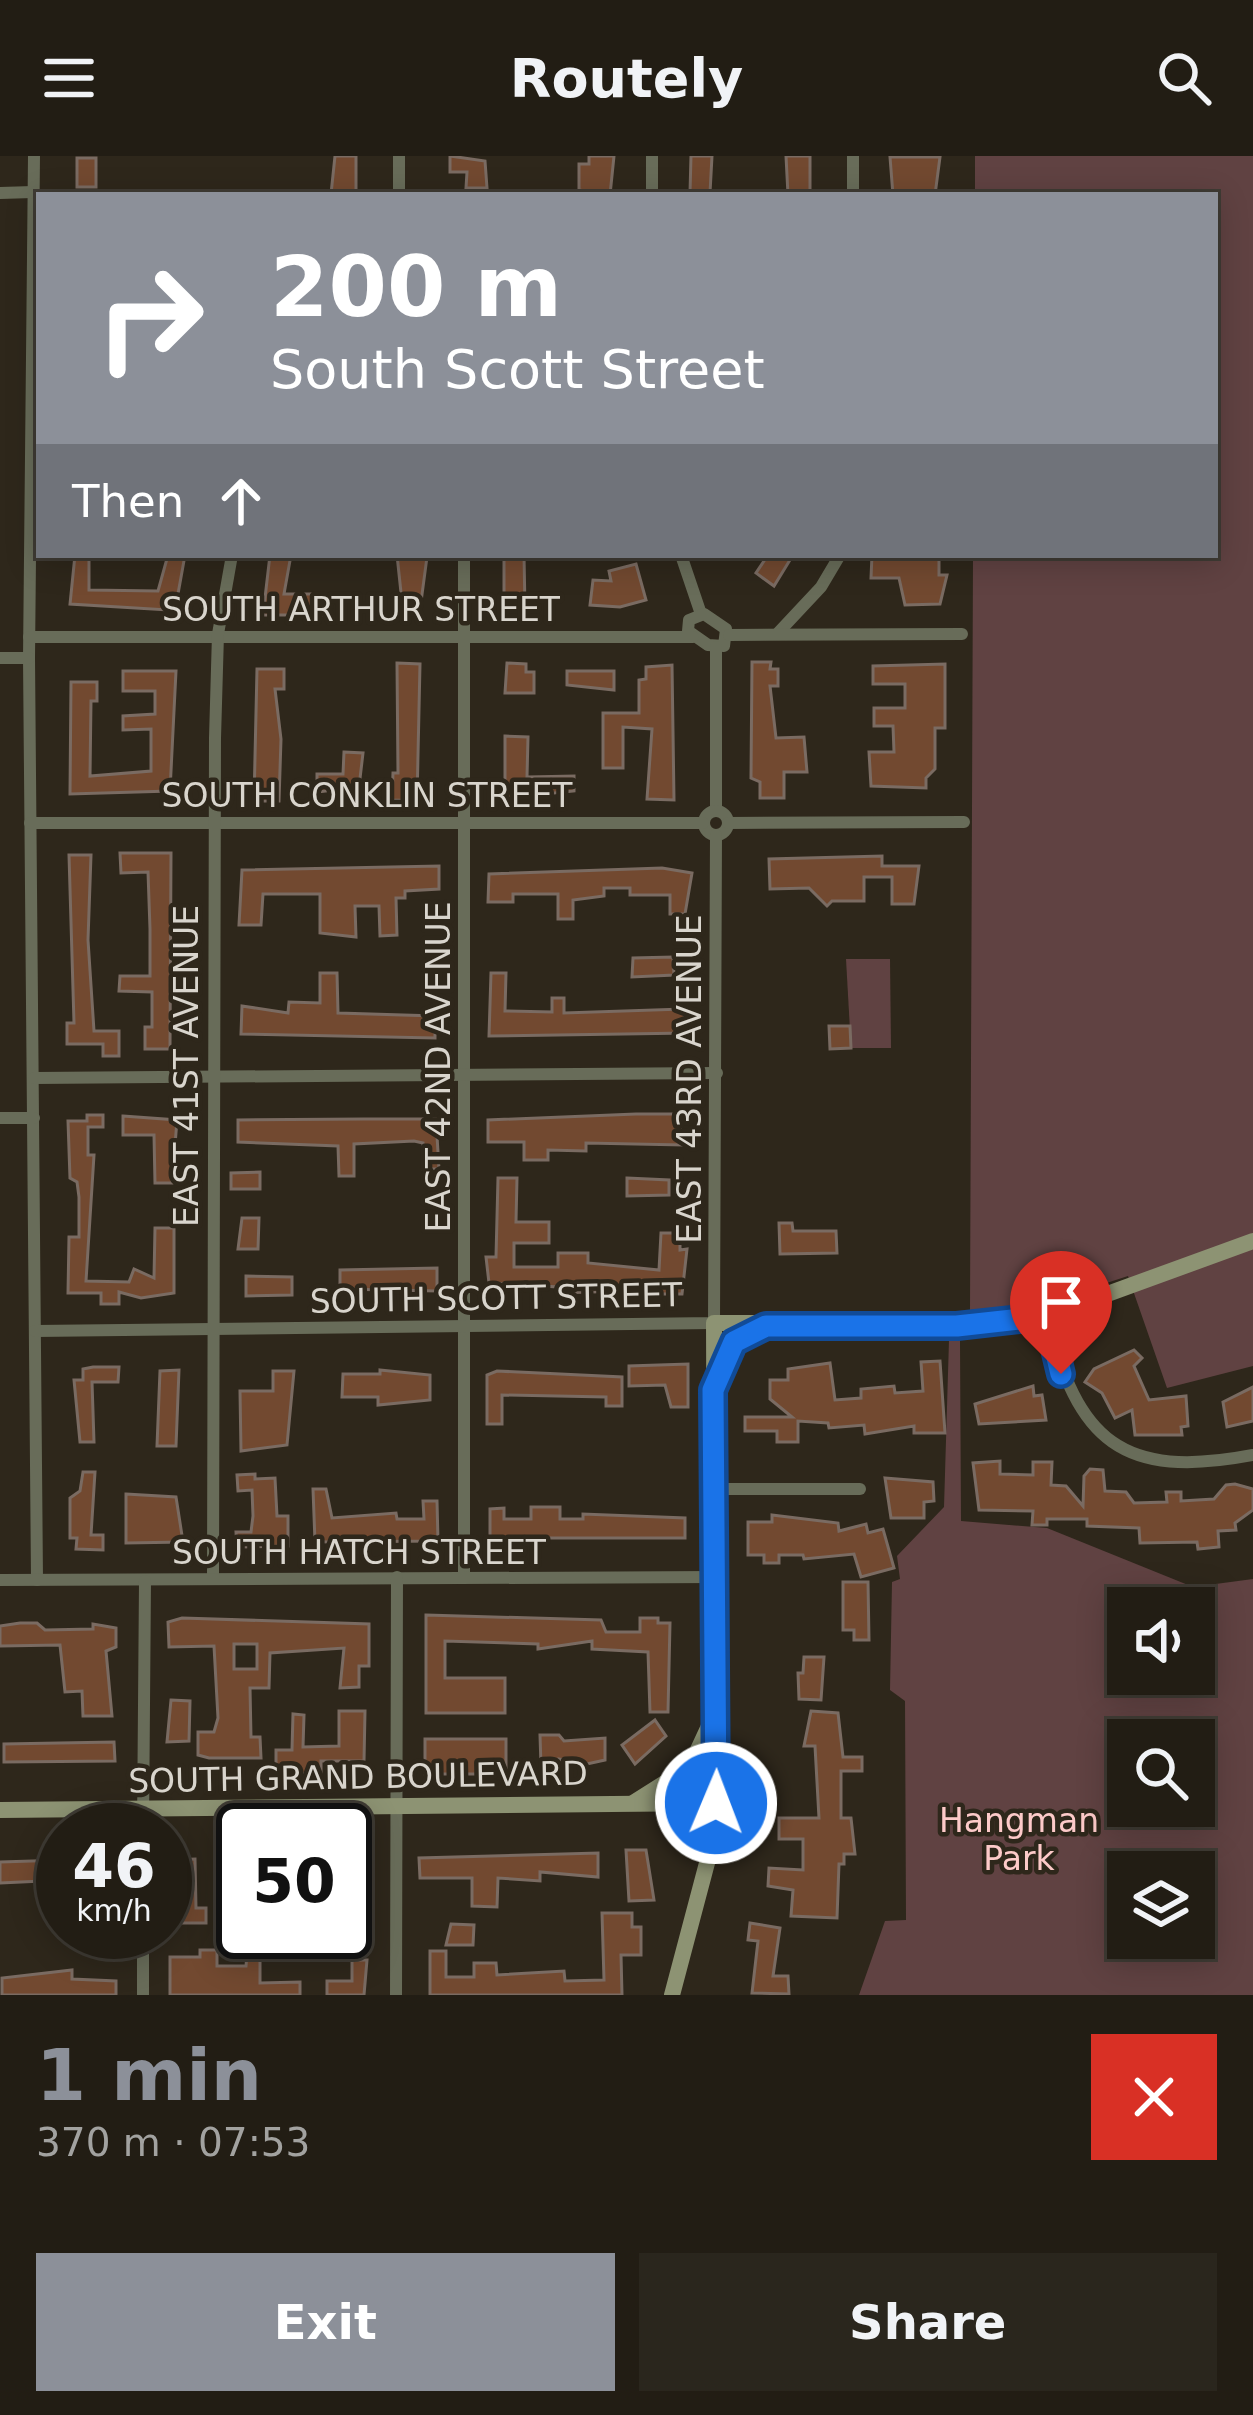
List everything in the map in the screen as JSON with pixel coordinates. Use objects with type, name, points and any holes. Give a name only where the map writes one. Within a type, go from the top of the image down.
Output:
[{"type":"main road","name":"SOUTH SCOTT STREET","points":[[715,1323],[957,1326],[1047,1316],[1253,1241]]},
{"type":"main road","points":[[672,1995],[711,1854],[716,1803],[715,1323]]},
{"type":"main road","points":[[713,1390],[734,1342],[766,1326]]},
{"type":"main road","points":[[631,1804],[690,1767],[717,1704]]},
{"type":"main road","name":"SOUTH GRAND BOULEVARD","points":[[192,1809],[716,1803]]},
{"type":"main road","name":"SOUTH GRAND BOULEVARD","points":[[0,1810],[36,1810]]},
{"type":"street","points":[[34,156],[29,658],[37,1580]]},
{"type":"street","points":[[399,156],[399,192]]},
{"type":"street","points":[[652,156],[652,192]]},
{"type":"street","points":[[853,156],[853,192]]},
{"type":"street","points":[[0,193],[33,192]]},
{"type":"street","name":"EAST 41ST AVENUE","points":[[213,1580],[214,821],[218,634],[231,558]]},
{"type":"street","name":"EAST 42ND AVENUE","points":[[464,558],[464,1578]]},
{"type":"street","points":[[682,558],[701,614],[729,635],[962,634]]},
{"type":"street","points":[[777,634],[820,587],[838,558]]},
{"type":"street","points":[[701,614],[687,625],[693,637],[716,647]]},
{"type":"street","points":[[728,823],[716,836],[704,823],[716,811],[716,647],[729,635]]},
{"type":"street","name":"SOUTH ARTHUR STREET","points":[[29,637],[693,637]]},
{"type":"street","points":[[0,658],[29,658]]},
{"type":"street","points":[[716,811],[728,823],[964,822]]},
{"type":"street","name":"SOUTH CONKLIN STREET","points":[[30,823],[704,823]]},
{"type":"street","name":"EAST 43RD AVENUE","points":[[715,1323],[716,836]]},
{"type":"street","points":[[34,1078],[717,1072]]},
{"type":"street","points":[[0,1118],[34,1118]]},
{"type":"street","points":[[1047,1316],[1061,1374],[1082,1414],[1119,1450],[1174,1464],[1253,1455]]},
{"type":"street","name":"SOUTH SCOTT STREET","points":[[35,1331],[715,1323]]},
{"type":"street","points":[[713,1489],[860,1489]]},
{"type":"street","points":[[396,1995],[397,1577]]},
{"type":"street","name":"SOUTH HATCH STREET","points":[[0,1580],[718,1577]]},
{"type":"street","points":[[143,1803],[145,1581]]},
{"type":"street","points":[[143,1959],[143,1995]]},
{"type":"green space","points":[[975,156],[1253,156],[1253,1366],[1167,1388],[1128,1276],[1039,1305],[970,1310],[973,558],[1218,558],[1218,192],[975,192]]},
{"type":"green space","points":[[846,959],[890,959],[891,1048],[851,1048]]},
{"type":"green space","name":"Hangman Park","points":[[949,1340],[960,1340],[961,1521],[1047,1528],[1193,1587],[1253,1579],[1253,1995],[859,1995],[885,1921],[906,1920],[905,1701],[890,1690],[892,1582],[900,1579],[897,1556],[944,1507]]},
{"type":"building","points":[[335,156],[356,156],[356,192],[331,192]]},
{"type":"building","points":[[450,156],[485,161],[487,188],[466,188],[467,172],[450,172]]},
{"type":"building","points":[[589,156],[614,156],[610,192],[579,190],[579,164],[589,164]]},
{"type":"building","points":[[691,156],[712,156],[710,192],[690,192]]},
{"type":"building","points":[[786,156],[810,156],[810,192],[788,192]]},
{"type":"building","points":[[890,157],[940,157],[935,192],[893,192]]},
{"type":"building","points":[[77,158],[96,158],[96,187],[77,187]]},
{"type":"building","points":[[75,558],[89,558],[89,590],[158,591],[167,558],[184,558],[176,605],[169,604],[168,610],[70,604]]},
{"type":"building","points":[[270,558],[290,558],[284,594],[324,594],[324,615],[263,615]]},
{"type":"building","points":[[397,558],[427,558],[421,602],[402,602]]},
{"type":"building","points":[[504,558],[524,558],[525,609],[504,609]]},
{"type":"building","points":[[766,558],[791,558],[774,586],[756,573]]},
{"type":"building","points":[[872,558],[939,558],[939,575],[947,575],[940,604],[905,605],[899,578],[871,578]]},
{"type":"building","points":[[636,564],[646,600],[620,607],[590,605],[593,580],[611,581],[609,571]]},
{"type":"building","points":[[752,662],[771,662],[770,669],[778,669],[778,686],[770,686],[776,738],[804,737],[807,772],[784,772],[784,798],[760,798],[760,782],[751,778]]},
{"type":"building","points":[[397,663],[420,664],[417,801],[392,800],[393,773],[398,773]]},
{"type":"building","points":[[507,663],[526,664],[526,672],[534,672],[534,693],[505,693]]},
{"type":"building","points":[[945,664],[945,728],[935,728],[935,769],[926,778],[926,788],[871,786],[869,752],[894,752],[893,726],[874,726],[874,708],[905,708],[905,684],[873,684],[873,666]]},
{"type":"building","points":[[672,665],[674,800],[647,799],[652,729],[623,727],[623,768],[603,768],[603,713],[639,713],[639,680],[646,679],[646,667]]},
{"type":"building","points":[[257,669],[284,669],[284,689],[275,689],[281,739],[279,801],[254,801]]},
{"type":"building","points":[[123,671],[176,671],[170,791],[70,794],[71,682],[97,682],[97,701],[91,701],[90,776],[151,771],[151,729],[123,730],[123,716],[155,714],[155,691],[123,691]]},
{"type":"building","points":[[567,671],[614,671],[614,690],[567,685]]},
{"type":"building","points":[[505,736],[528,737],[527,777],[574,776],[574,791],[505,798]]},
{"type":"building","points":[[344,752],[363,753],[359,787],[317,792],[317,774],[343,774]]},
{"type":"building","points":[[120,853],[171,853],[170,1049],[145,1049],[145,1027],[152,1027],[152,992],[119,991],[120,976],[150,976],[148,872],[121,873]]},
{"type":"building","points":[[69,855],[91,855],[88,940],[94,1031],[119,1031],[119,1056],[103,1056],[103,1044],[67,1044],[67,1023],[74,1023]]},
{"type":"building","points":[[882,856],[882,866],[919,866],[914,904],[892,904],[892,877],[864,877],[864,901],[832,901],[827,906],[809,888],[770,889],[769,859]]},
{"type":"building","points":[[439,866],[439,889],[405,891],[405,898],[396,898],[397,935],[380,936],[379,906],[355,906],[356,937],[320,933],[320,894],[263,894],[261,925],[239,925],[242,870]]},
{"type":"building","points":[[662,868],[692,873],[685,914],[670,914],[670,895],[630,895],[630,888],[604,888],[604,896],[573,900],[573,919],[558,919],[558,894],[513,894],[513,902],[488,902],[489,874]]},
{"type":"building","points":[[673,957],[674,975],[632,977],[633,958]]},
{"type":"building","points":[[320,973],[337,973],[338,1013],[435,1016],[435,1038],[241,1034],[242,1006],[288,1013],[289,1002],[320,1003]]},
{"type":"building","points":[[491,973],[506,973],[505,1011],[552,1012],[552,998],[564,998],[564,1013],[683,1009],[688,1033],[489,1036]]},
{"type":"building","points":[[829,1026],[850,1026],[851,1048],[830,1049]]},
{"type":"building","points":[[678,1114],[683,1145],[586,1143],[586,1151],[548,1150],[548,1160],[524,1160],[524,1142],[488,1142],[488,1120]]},
{"type":"building","points":[[87,1115],[103,1115],[103,1127],[88,1127],[88,1155],[94,1155],[86,1281],[129,1282],[134,1269],[154,1278],[155,1228],[174,1228],[174,1293],[141,1298],[119,1292],[119,1304],[101,1304],[101,1293],[68,1293],[69,1237],[79,1237],[79,1197],[77,1182],[70,1178],[68,1121],[87,1121]]},
{"type":"building","points":[[123,1116],[177,1120],[172,1183],[155,1183],[154,1135],[123,1135]]},
{"type":"building","points":[[436,1119],[439,1169],[423,1169],[423,1143],[414,1141],[354,1144],[354,1176],[339,1176],[338,1146],[238,1142],[238,1120]]},
{"type":"building","points":[[260,1172],[260,1189],[231,1189],[231,1173]]},
{"type":"building","points":[[498,1178],[517,1178],[516,1222],[549,1222],[549,1243],[514,1243],[514,1267],[558,1267],[558,1253],[588,1253],[588,1263],[659,1270],[661,1233],[680,1233],[680,1250],[687,1249],[682,1294],[659,1294],[659,1290],[558,1293],[558,1287],[489,1283],[486,1257],[496,1257]]},
{"type":"building","points":[[627,1178],[669,1180],[669,1195],[627,1196]]},
{"type":"building","points":[[242,1218],[259,1218],[258,1249],[238,1249]]},
{"type":"building","points":[[779,1223],[792,1223],[793,1231],[836,1231],[837,1253],[780,1254]]},
{"type":"building","points":[[437,1268],[437,1291],[340,1289],[340,1270]]},
{"type":"building","points":[[246,1276],[292,1277],[292,1295],[246,1296]]},
{"type":"building","points":[[1134,1350],[1142,1358],[1134,1366],[1149,1400],[1186,1396],[1188,1426],[1181,1427],[1182,1435],[1135,1435],[1132,1410],[1115,1418],[1102,1393],[1085,1382],[1094,1369]]},
{"type":"building","points":[[940,1361],[945,1433],[914,1433],[914,1426],[865,1434],[864,1425],[829,1428],[828,1423],[798,1421],[798,1442],[777,1442],[777,1431],[745,1431],[745,1417],[792,1417],[770,1399],[770,1380],[788,1380],[788,1369],[830,1363],[835,1400],[861,1398],[861,1389],[894,1386],[895,1393],[923,1391],[921,1362]]},
{"type":"building","points":[[688,1364],[688,1407],[671,1407],[665,1385],[629,1386],[629,1366]]},
{"type":"building","points":[[119,1367],[118,1382],[92,1382],[94,1442],[80,1442],[74,1380],[83,1380],[83,1369]]},
{"type":"building","points":[[179,1370],[176,1446],[157,1446],[160,1371]]},
{"type":"building","points":[[380,1370],[430,1375],[430,1400],[378,1405],[378,1397],[342,1397],[343,1374],[380,1374]]},
{"type":"building","points":[[273,1371],[294,1371],[287,1445],[241,1451],[240,1391],[273,1391]]},
{"type":"building","points":[[497,1371],[622,1377],[622,1406],[606,1406],[606,1397],[502,1395],[502,1424],[487,1424],[487,1375]]},
{"type":"building","points":[[1033,1386],[1034,1396],[1042,1395],[1046,1420],[979,1424],[975,1404]]},
{"type":"building","points":[[1253,1387],[1253,1421],[1227,1427],[1223,1402]]},
{"type":"building","points":[[1000,1461],[1000,1474],[1033,1475],[1033,1462],[1052,1462],[1051,1485],[1066,1486],[1083,1506],[1084,1476],[1090,1469],[1103,1470],[1105,1491],[1126,1492],[1134,1503],[1167,1502],[1166,1492],[1181,1492],[1181,1501],[1214,1499],[1226,1485],[1235,1484],[1253,1489],[1253,1510],[1235,1523],[1236,1530],[1218,1531],[1219,1547],[1198,1549],[1197,1542],[1140,1543],[1139,1528],[1087,1526],[1087,1519],[1047,1519],[1047,1525],[1032,1525],[1033,1511],[979,1510],[973,1463]]},
{"type":"building","points":[[83,1472],[95,1472],[91,1535],[103,1535],[103,1550],[76,1549],[77,1538],[70,1538],[70,1498],[80,1491]]},
{"type":"building","points":[[255,1474],[255,1479],[275,1478],[277,1516],[288,1516],[288,1546],[237,1547],[236,1532],[251,1532],[253,1516],[252,1490],[238,1491],[237,1475]]},
{"type":"building","points":[[885,1478],[933,1482],[934,1501],[924,1502],[924,1518],[891,1518]]},
{"type":"building","points":[[313,1489],[326,1489],[332,1518],[396,1513],[397,1519],[424,1519],[423,1501],[437,1501],[438,1541],[315,1542]]},
{"type":"building","points":[[126,1494],[176,1497],[183,1542],[126,1543]]},
{"type":"building","points":[[531,1507],[560,1507],[560,1519],[583,1519],[583,1514],[685,1518],[685,1538],[490,1538],[490,1509],[504,1508],[504,1519],[531,1519]]},
{"type":"building","points":[[772,1515],[838,1523],[839,1531],[866,1524],[868,1533],[883,1529],[894,1568],[861,1577],[854,1554],[804,1559],[803,1555],[779,1555],[779,1563],[764,1563],[764,1555],[748,1555],[748,1522],[772,1522]]},
{"type":"building","points":[[843,1582],[868,1582],[869,1640],[854,1640],[854,1630],[843,1630]]},
{"type":"building","points":[[426,1615],[601,1620],[606,1632],[640,1632],[640,1618],[658,1618],[658,1623],[670,1623],[668,1712],[650,1712],[648,1652],[592,1649],[592,1641],[538,1649],[538,1644],[445,1641],[445,1678],[505,1678],[505,1713],[426,1713]]},
{"type":"building","points":[[182,1618],[369,1624],[369,1666],[359,1666],[359,1687],[340,1688],[344,1648],[270,1653],[269,1688],[250,1688],[251,1737],[260,1737],[261,1758],[209,1758],[198,1755],[198,1732],[214,1732],[218,1718],[214,1646],[169,1647],[168,1622]],"holes":[[[234,1644],[257,1644],[257,1669],[234,1669]]]},
{"type":"building","points":[[37,1623],[45,1630],[93,1629],[93,1624],[116,1628],[116,1647],[106,1651],[112,1716],[83,1716],[82,1691],[65,1692],[60,1645],[0,1646],[0,1626]]},
{"type":"building","points":[[804,1657],[824,1657],[821,1700],[799,1699],[798,1673],[803,1673]]},
{"type":"building","points":[[171,1700],[190,1701],[189,1741],[167,1742]]},
{"type":"building","points":[[339,1711],[365,1711],[364,1761],[321,1761],[321,1773],[276,1774],[276,1750],[292,1750],[293,1714],[304,1715],[303,1747],[339,1746]]},
{"type":"building","points":[[811,1711],[838,1713],[843,1757],[862,1757],[862,1771],[841,1771],[841,1818],[851,1818],[855,1854],[844,1854],[844,1864],[839,1864],[837,1918],[791,1916],[793,1890],[768,1886],[769,1868],[803,1870],[803,1839],[779,1839],[779,1818],[819,1818],[815,1746],[804,1746]]},
{"type":"building","points":[[655,1720],[666,1736],[635,1764],[622,1745]]},
{"type":"building","points":[[540,1735],[559,1735],[564,1741],[605,1738],[605,1760],[587,1764],[559,1759],[559,1766],[541,1766]]},
{"type":"building","points":[[425,1739],[506,1739],[506,1774],[425,1774]]},
{"type":"building","points":[[114,1742],[115,1761],[4,1762],[4,1744]]},
{"type":"building","points":[[626,1850],[646,1850],[654,1900],[629,1901]]},
{"type":"building","points":[[598,1853],[598,1877],[540,1872],[540,1881],[498,1878],[497,1907],[472,1906],[472,1878],[420,1878],[419,1858]]},
{"type":"building","points":[[192,1859],[196,1908],[206,1908],[206,1923],[192,1923]]},
{"type":"building","points":[[36,1861],[36,1881],[0,1883],[0,1862]]},
{"type":"building","points":[[602,1913],[632,1913],[632,1927],[641,1927],[641,1955],[621,1955],[622,1995],[430,1995],[430,1951],[446,1951],[446,1977],[474,1977],[474,1963],[496,1963],[497,1975],[564,1971],[565,1981],[604,1980]]},
{"type":"building","points":[[750,1923],[780,1928],[773,1976],[788,1976],[789,1994],[752,1993],[758,1941],[748,1940]]},
{"type":"building","points":[[451,1924],[474,1925],[473,1945],[446,1945]]},
{"type":"building","points":[[200,1950],[216,1950],[217,1966],[246,1966],[247,1959],[260,1959],[260,1983],[300,1982],[300,1995],[170,1995],[170,1959],[200,1957]]},
{"type":"building","points":[[352,1960],[367,1960],[364,1995],[327,1995],[327,1981],[352,1981]]},
{"type":"building","points":[[72,1970],[72,1979],[116,1981],[116,1995],[2,1995],[2,1978]]},
{"type":"route","points":[[716,1803],[718,1577],[713,1390],[734,1342],[766,1326],[957,1326],[1047,1316],[1061,1374]]}]
